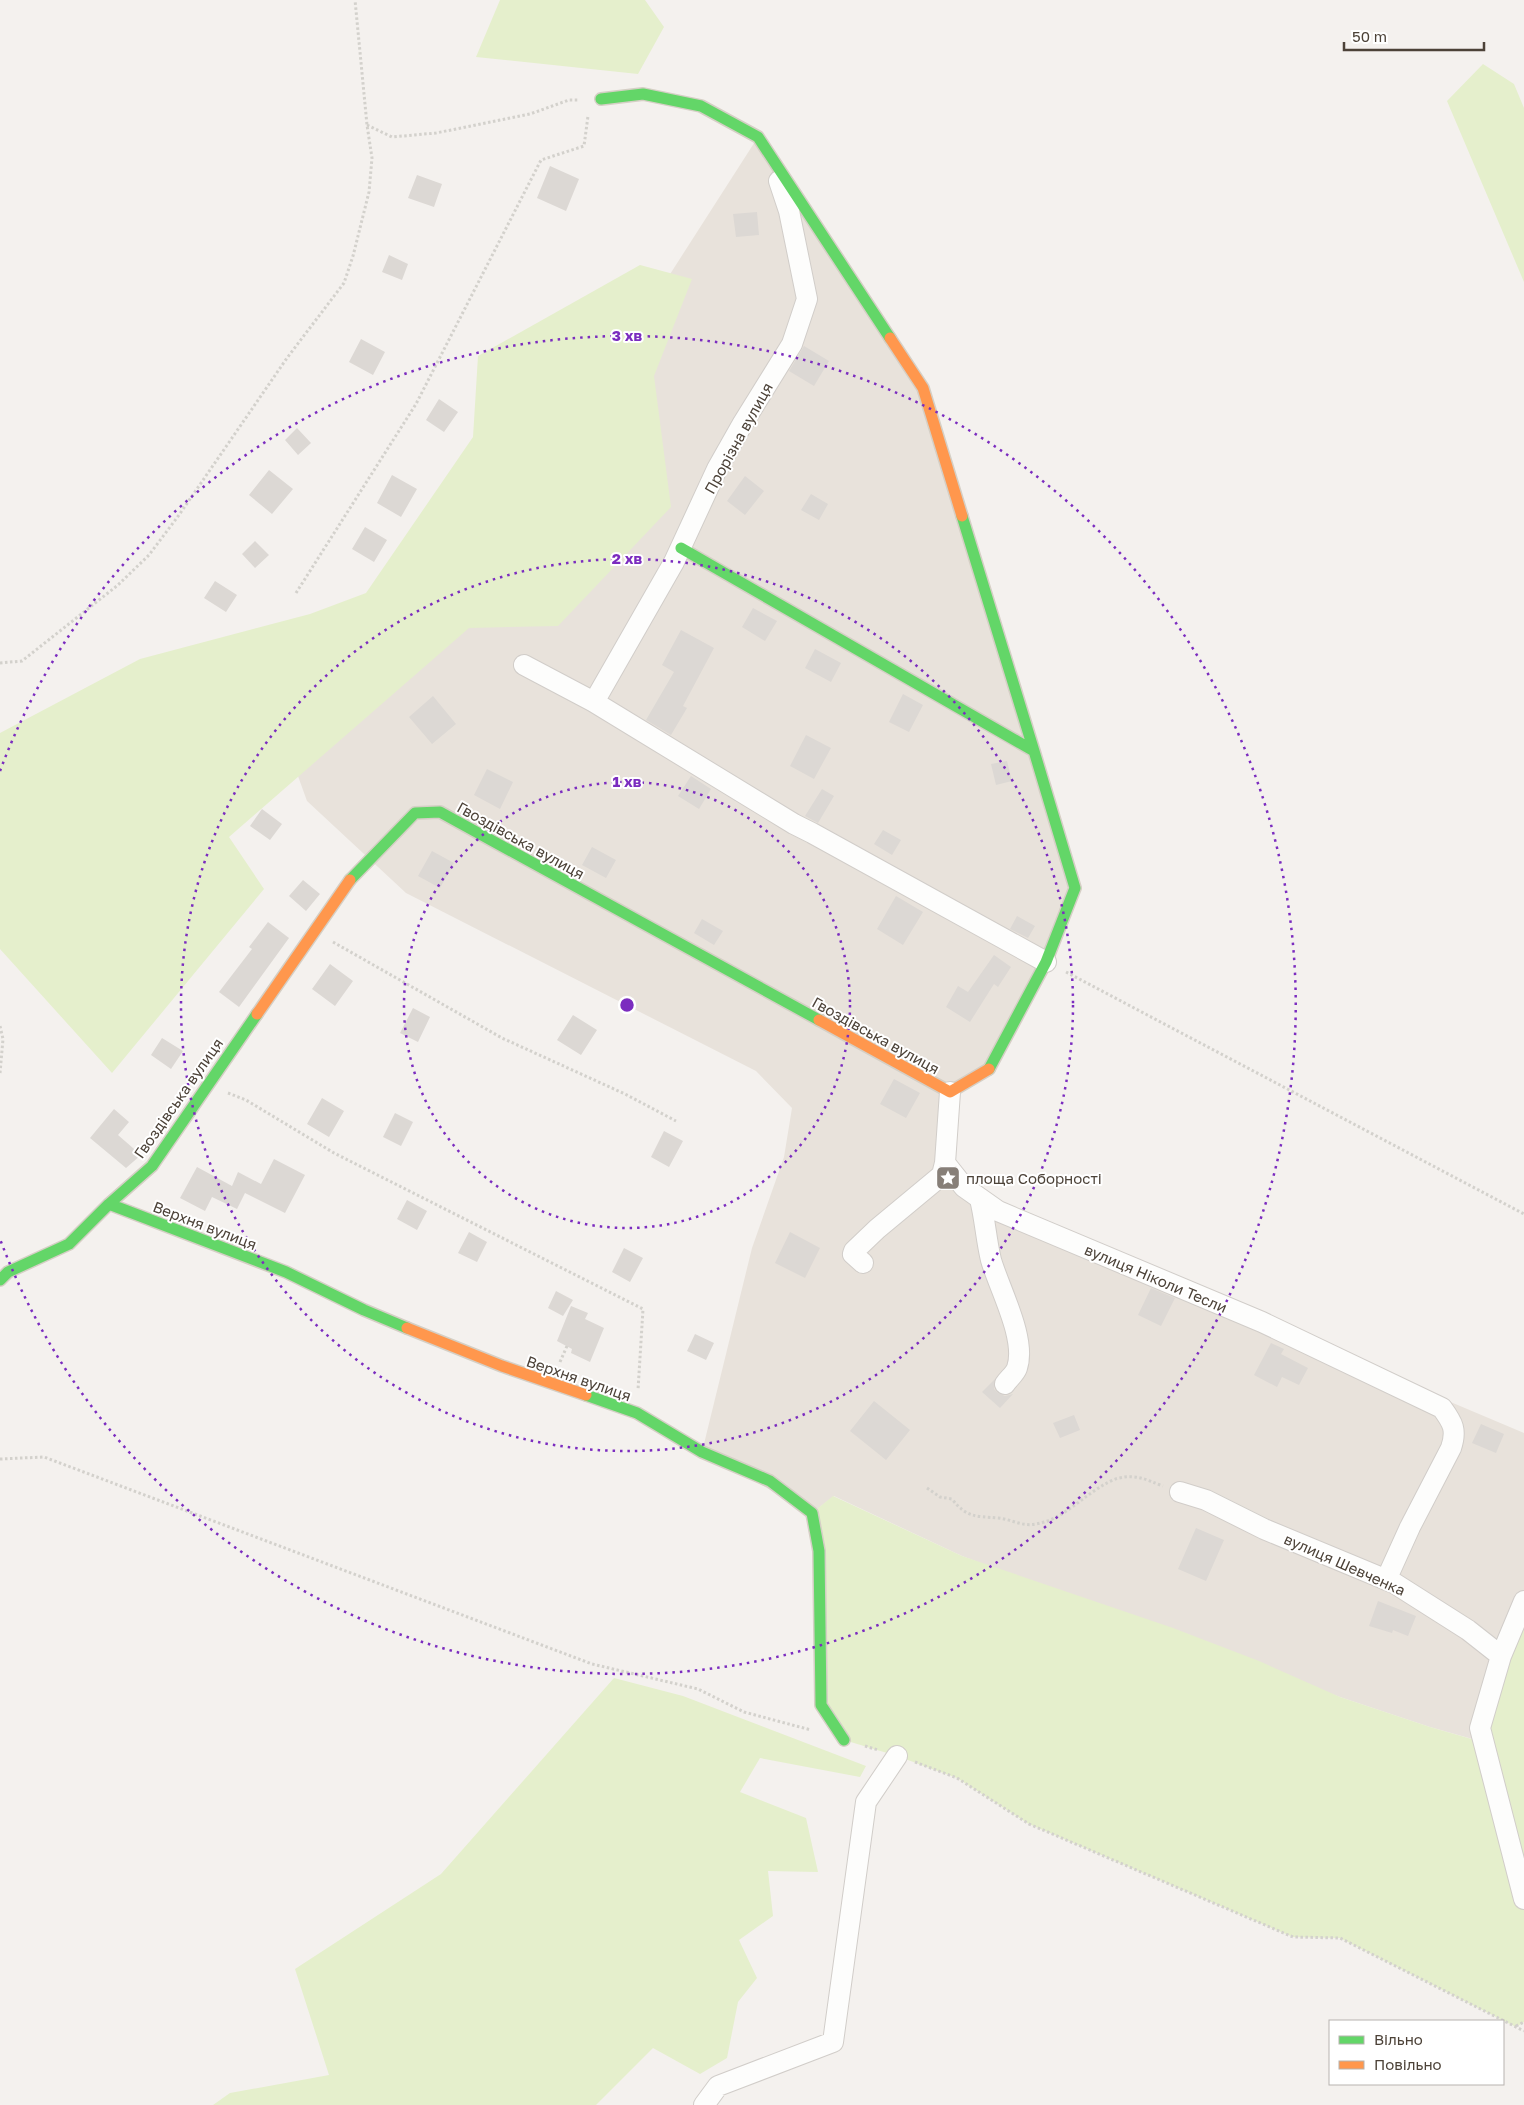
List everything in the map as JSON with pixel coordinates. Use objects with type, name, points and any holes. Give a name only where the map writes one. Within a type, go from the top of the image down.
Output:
[{"type":"street","points":[[601,99],[643,94],[701,106],[758,137],[923,388],[1075,888],[1046,962],[991,1068],[952,1091],[945,1164],[942,1175],[877,1229],[859,1257]]},
{"type":"street","name":"Прорізна вулиця","points":[[594,702],[681,548],[717,469],[792,344],[807,299],[789,211],[772,158]]},
{"type":"street","points":[[681,548],[1034,751]]},
{"type":"street","points":[[524,665],[594,702],[794,824],[882,870],[1046,962]]},
{"type":"street","name":"Гвоздівська вулиця","points":[[0,1280],[8,1272],[69,1244],[109,1204],[152,1166],[345,885],[415,813],[440,812],[952,1091]]},
{"type":"street","name":"вулиця Ніколи Тесли","points":[[945,1164],[964,1187],[998,1211],[1262,1322],[1442,1408],[1451,1420],[1455,1436],[1386,1580]]},
{"type":"street","points":[[980,1199],[986,1239],[1018,1346],[1016,1369],[1005,1384]]},
{"type":"street","name":"Верхня вулиця","points":[[109,1204],[212,1246],[286,1272],[364,1310],[502,1366],[636,1414],[702,1452],[770,1481],[812,1513],[819,1551],[821,1705],[844,1740]]},
{"type":"street","name":"вулиця Шевченка","points":[[1180,1492],[1206,1500],[1264,1529],[1394,1583],[1468,1630],[1500,1656]]},
{"type":"street","points":[[1524,1601],[1500,1656],[1480,1728],[1524,1899]]},
{"type":"street","points":[[704,2105],[718,2086],[832,2042],[866,1802],[897,1756]]},
{"type":"path","points":[[0,663],[22,661],[118,585],[149,555],[179,515],[287,358],[344,283],[353,256],[369,192],[372,158],[355,0]]},
{"type":"path","points":[[367,125],[392,137],[436,133],[530,114],[569,100],[601,99]]},
{"type":"path","points":[[296,593],[416,404],[541,160],[584,146],[588,116],[601,99]]},
{"type":"path","points":[[313,931],[502,1038],[625,1094],[676,1121]]},
{"type":"path","points":[[1046,962],[1524,1214]]},
{"type":"path","points":[[0,1026],[3,1039],[0,1073]]},
{"type":"path","points":[[206,1085],[246,1100],[334,1153],[643,1309],[636,1414]]},
{"type":"path","points":[[0,1459],[44,1457],[592,1664],[698,1689],[744,1712],[897,1756],[957,1778],[1029,1824],[1293,1937],[1340,1938],[1502,2020]]},
{"type":"path","points":[[928,1488],[940,1497],[952,1499],[960,1510],[969,1516],[1002,1518],[1018,1524],[1035,1524],[1050,1519],[1074,1507],[1091,1492],[1117,1478],[1139,1476],[1180,1492]]},
{"type":"path","points":[[1504,2021],[1524,2031]]},
{"type":"path","points":[[1516,2027],[1524,2022]]},
{"type":"shaded area","points":[[758,137],[923,388],[1075,888],[991,1068],[950,1092],[945,1163],[998,1211],[1524,1433],[1524,1601],[1483,1742],[1430,1727],[1340,1697],[962,1556],[834,1496],[812,1513],[702,1452],[752,1248],[784,1157],[792,1108],[756,1071],[406,893],[307,801],[289,751],[606,374]]},
{"type":"green space","points":[[500,0],[645,0],[664,27],[638,74],[476,57]]},
{"type":"green space","points":[[1483,64],[1514,84],[1524,108],[1524,282],[1447,101]]},
{"type":"green space","points":[[640,265],[692,279],[654,376],[671,507],[558,626],[469,628],[229,837],[264,889],[112,1073],[0,949],[0,733],[140,659],[310,614],[366,593],[473,437],[478,356]]},
{"type":"green space","points":[[833,1496],[962,1556],[1173,1628],[1259,1661],[1340,1697],[1482,1742],[1524,1601],[1524,2022],[1516,2027],[1340,1938],[1293,1937],[1029,1824],[957,1778],[897,1756],[844,1740],[821,1705],[812,1513]]},
{"type":"green space","points":[[614,1678],[683,1696],[866,1766],[860,1777],[760,1758],[740,1792],[806,1818],[818,1872],[768,1871],[773,1916],[739,1940],[757,1978],[738,2002],[727,2058],[700,2074],[653,2048],[596,2105],[213,2105],[230,2093],[329,2075],[295,1969],[441,1874]]},
{"type":"building","points":[[550,166],[579,179],[566,211],[537,198]]},
{"type":"building","points":[[417,175],[442,184],[434,207],[408,198]]},
{"type":"building","points":[[757,212],[759,235],[736,237],[733,214]]},
{"type":"building","points":[[389,255],[408,264],[402,280],[382,272]]},
{"type":"building","points":[[361,339],[385,352],[373,375],[349,362]]},
{"type":"building","points":[[804,346],[829,361],[814,386],[789,371]]},
{"type":"building","points":[[439,399],[458,412],[444,432],[426,420]]},
{"type":"building","points":[[297,428],[311,443],[298,455],[285,440]]},
{"type":"building","points":[[269,470],[293,489],[272,514],[249,495]]},
{"type":"building","points":[[392,475],[417,489],[401,517],[377,503]]},
{"type":"building","points":[[745,476],[764,491],[745,515],[727,501]]},
{"type":"building","points":[[811,494],[828,504],[819,520],[801,510]]},
{"type":"building","points":[[365,527],[387,540],[374,562],[352,549]]},
{"type":"building","points":[[255,541],[269,555],[255,568],[242,554]]},
{"type":"building","points":[[215,581],[237,595],[226,612],[204,598]]},
{"type":"building","points":[[753,608],[777,621],[765,641],[742,627]]},
{"type":"building","points":[[681,630],[714,648],[683,706],[687,708],[671,735],[646,720],[674,672],[662,665]]},
{"type":"building","points":[[815,649],[841,663],[831,682],[805,668]]},
{"type":"building","points":[[903,694],[923,705],[909,732],[889,722]]},
{"type":"building","points":[[433,696],[456,724],[432,744],[409,717]]},
{"type":"building","points":[[806,735],[831,748],[814,779],[790,766]]},
{"type":"building","points":[[1007,761],[1012,781],[996,785],[991,764]]},
{"type":"building","points":[[487,769],[513,782],[500,809],[474,795]]},
{"type":"building","points":[[691,776],[711,789],[699,809],[678,796]]},
{"type":"building","points":[[822,789],[834,796],[818,823],[805,816]]},
{"type":"building","points":[[262,809],[282,824],[270,840],[250,826]]},
{"type":"building","points":[[883,830],[901,840],[892,855],[874,844]]},
{"type":"building","points":[[592,847],[616,860],[606,878],[582,865]]},
{"type":"building","points":[[432,851],[454,863],[440,888],[418,876]]},
{"type":"building","points":[[303,880],[320,894],[306,911],[289,896]]},
{"type":"building","points":[[896,896],[923,912],[903,945],[877,929]]},
{"type":"building","points":[[1017,916],[1035,926],[1028,938],[1010,929]]},
{"type":"building","points":[[702,919],[723,931],[714,945],[694,933]]},
{"type":"building","points":[[268,922],[289,938],[239,1007],[219,992],[252,949],[249,947]]},
{"type":"building","points":[[994,955],[1011,967],[998,987],[994,984],[970,1022],[946,1007],[958,986],[968,992]]},
{"type":"building","points":[[330,964],[353,981],[335,1006],[312,989]]},
{"type":"building","points":[[413,1008],[430,1017],[418,1042],[400,1033]]},
{"type":"building","points":[[573,1015],[597,1030],[581,1055],[557,1040]]},
{"type":"building","points":[[162,1038],[183,1051],[171,1069],[151,1055]]},
{"type":"building","points":[[894,1079],[920,1093],[906,1118],[880,1104]]},
{"type":"building","points":[[322,1098],[344,1111],[329,1137],[307,1124]]},
{"type":"building","points":[[114,1109],[129,1122],[118,1135],[141,1155],[126,1168],[90,1138]]},
{"type":"building","points":[[395,1113],[413,1122],[401,1146],[383,1137]]},
{"type":"building","points":[[664,1131],[683,1141],[669,1167],[651,1157]]},
{"type":"building","points":[[274,1159],[305,1175],[285,1213],[245,1193],[237,1209],[212,1197],[205,1211],[180,1198],[197,1167],[232,1186],[238,1172],[261,1184]]},
{"type":"building","points":[[407,1200],[427,1211],[417,1230],[397,1219]]},
{"type":"building","points":[[469,1232],[487,1242],[477,1262],[458,1253]]},
{"type":"building","points":[[790,1232],[820,1248],[805,1278],[775,1263]]},
{"type":"building","points":[[624,1248],[643,1258],[630,1282],[612,1272]]},
{"type":"building","points":[[1151,1288],[1175,1298],[1161,1326],[1138,1315]]},
{"type":"building","points":[[556,1291],[573,1300],[563,1316],[548,1308]]},
{"type":"building","points":[[571,1306],[588,1313],[585,1319],[604,1328],[590,1362],[571,1353],[572,1349],[557,1341]]},
{"type":"building","points":[[695,1334],[714,1343],[706,1360],[687,1351]]},
{"type":"building","points":[[1271,1343],[1284,1349],[1281,1354],[1308,1368],[1299,1385],[1282,1377],[1277,1387],[1254,1375]]},
{"type":"building","points":[[995,1379],[994,1389],[998,1393],[1005,1396],[1013,1394],[1000,1408],[982,1392]]},
{"type":"building","points":[[874,1401],[910,1430],[886,1460],[850,1431]]},
{"type":"building","points":[[1074,1415],[1080,1430],[1060,1438],[1053,1423]]},
{"type":"building","points":[[1481,1424],[1504,1434],[1496,1453],[1472,1443]]},
{"type":"building","points":[[1196,1528],[1224,1540],[1206,1581],[1178,1569]]},
{"type":"building","points":[[1378,1601],[1416,1616],[1408,1636],[1393,1630],[1392,1633],[1369,1626]]},
{"type":"traffic: fast","points":[[601,99],[643,94],[701,106],[758,137],[890,338]]},
{"type":"traffic: fast","points":[[962,516],[1034,751]]},
{"type":"traffic: fast","points":[[681,548],[1034,751],[1075,888],[1046,962],[989,1069]]},
{"type":"traffic: fast","points":[[350,880],[415,813],[440,812],[819,1020]]},
{"type":"traffic: fast","points":[[0,1280],[8,1272],[69,1244],[109,1204],[152,1166],[257,1014]]},
{"type":"traffic: fast","points":[[109,1204],[286,1272],[364,1310],[407,1328]]},
{"type":"traffic: fast","points":[[586,1395],[637,1413],[702,1452],[770,1481],[812,1513],[819,1551],[821,1705],[844,1740]]},
{"type":"traffic: slow","points":[[890,338],[923,388],[962,516]]},
{"type":"traffic: slow","points":[[257,1014],[350,880]]},
{"type":"traffic: slow","points":[[819,1020],[950,1092],[989,1069]]},
{"type":"traffic: slow","points":[[407,1328],[502,1366],[586,1395]]},
{"type":"place","name":"площа Соборності","points":[[948,1178]]}]
